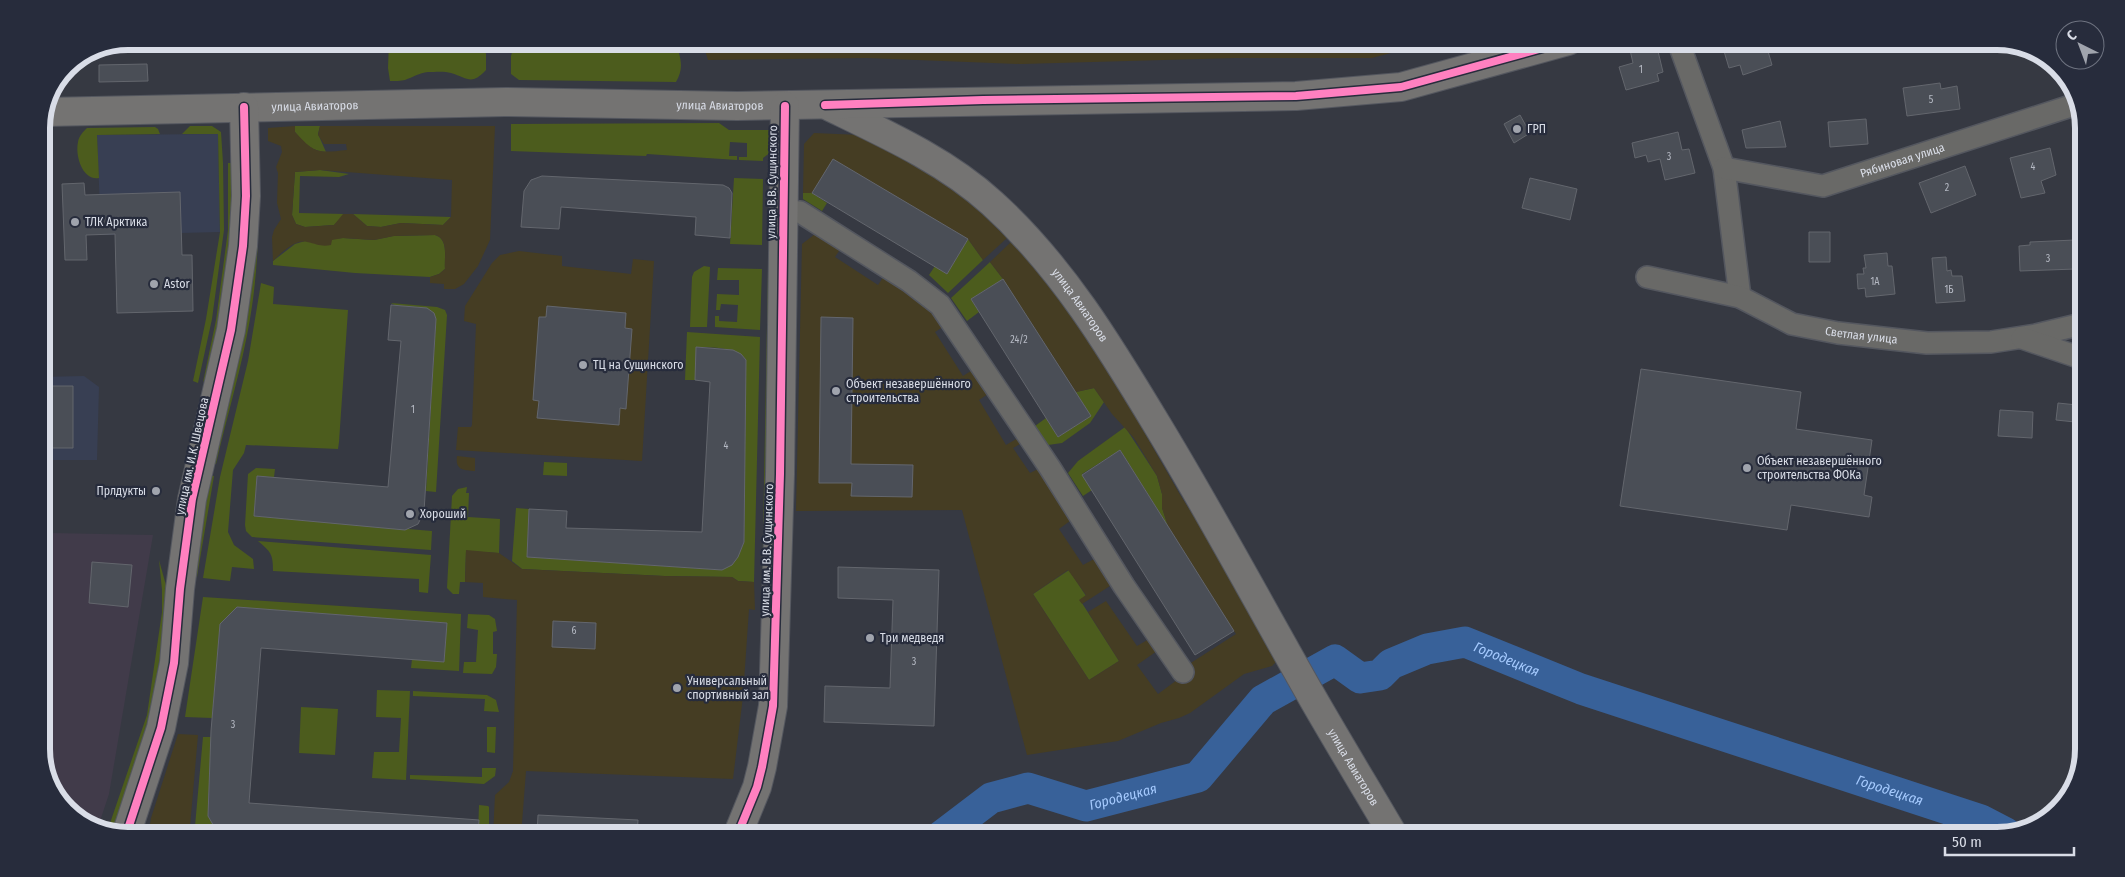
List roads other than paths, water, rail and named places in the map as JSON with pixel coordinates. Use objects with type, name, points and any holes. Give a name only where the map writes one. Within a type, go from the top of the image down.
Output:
[{"type":"street","points":[[825,105],[983,100],[1296,96],[1401,87],[1535,50]]},
{"type":"street","points":[[1681,50],[1724,168],[1740,297]]},
{"type":"street","name":"улица Авиаторов","points":[[51,112],[506,102],[825,105],[875,129],[955,173],[992,202],[1020,230],[1060,276],[1117,358],[1203,502],[1313,698],[1389,827]]},
{"type":"street","name":"улица В.В. Сущинского","points":[[782,258],[785,106]]},
{"type":"street","name":"Рябиновая улица","points":[[1724,168],[1823,186],[2071,106]]},
{"type":"street","name":"улица им. И.К. Швецова","points":[[129,827],[161,728],[174,663],[180,589],[192,499],[231,330],[243,246],[246,196],[244,107]]},
{"type":"street","points":[[783,211],[800,212],[910,281],[940,305],[1050,468],[1124,586],[1183,672]]},
{"type":"street","name":"улица им. В.В. Сущинского","points":[[741,827],[757,787],[773,706],[780,483],[782,258]]},
{"type":"street","name":"Светлая улица","points":[[1647,277],[1740,297],[1792,324],[1838,333],[1927,343],[1991,342],[2075,325]]},
{"type":"street","points":[[2020,337],[2075,356]]},
{"type":"waterway","name":"Городецкая","points":[[953,827],[991,798],[1028,788],[1086,806],[1198,777],[1263,700],[1335,660],[1360,678],[1380,675],[1391,664],[1427,649],[1465,642],[1581,689],[1981,820],[1994,827]]},
{"type":"place","name":"ГРП","points":[[1517,129]]},
{"type":"place","name":"ТЛК Арктика","points":[[75,222]]},
{"type":"place","name":"Astor","points":[[154,284]]},
{"type":"place","name":"ТЦ на Сущинского","points":[[583,365]]},
{"type":"place","name":"Объект незавершённого строительства","points":[[836,391]]},
{"type":"place","name":"Объект незавершённого строительства ФОКа","points":[[1747,468]]},
{"type":"place","name":"Прлдукты","points":[[156,491]]},
{"type":"place","name":"Хороший","points":[[410,514]]},
{"type":"place","name":"Три медведя","points":[[870,638]]},
{"type":"place","name":"Универсальный спортивный зал","points":[[677,688]]}]
